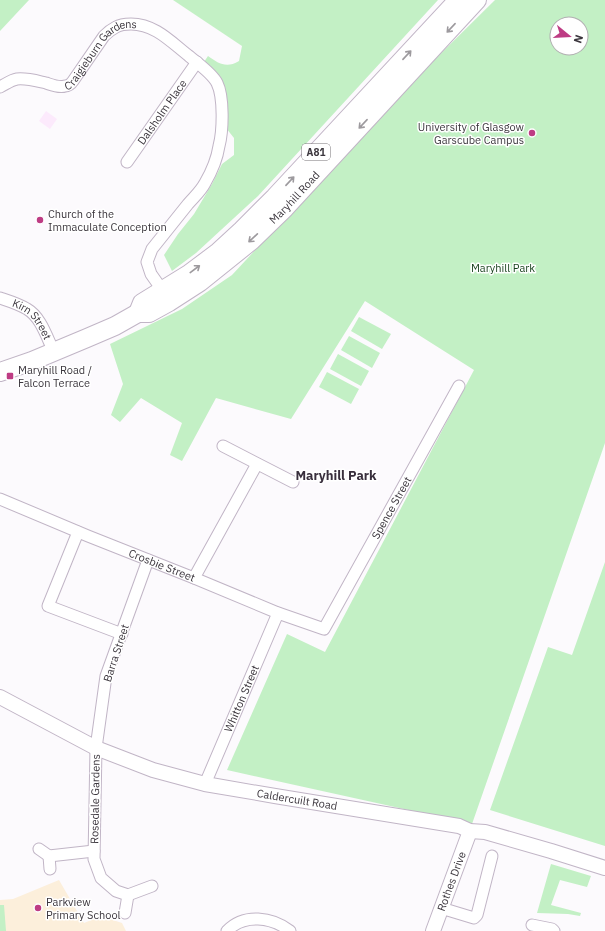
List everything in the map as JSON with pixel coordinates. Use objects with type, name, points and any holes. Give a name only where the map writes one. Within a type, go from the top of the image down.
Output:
[{"type":"main road","name":"Maryhill Road","points":[[0,372],[54,352],[101,332],[138,313],[142,303],[166,296],[200,282],[250,241],[294,198],[458,0]]},
{"type":"main road","name":"Maryhill Road","points":[[394,79],[477,0]]},
{"type":"street","name":"Craigieburn Gardens","points":[[0,87],[16,79],[64,87],[69,85],[104,36],[110,30],[125,24],[134,24],[154,29],[197,62],[211,75],[217,84],[221,102],[222,120],[220,145],[215,164],[205,184],[152,249],[148,262],[152,274],[166,296]]},
{"type":"street","name":"Dalsholm Place","points":[[127,162],[197,62]]},
{"type":"street","name":"Kirn Street","points":[[0,298],[23,306],[34,315],[42,327],[54,352]]},
{"type":"street","name":"Spence Street","points":[[324,629],[459,386]]},
{"type":"street","points":[[223,446],[293,482]]},
{"type":"street","points":[[194,578],[257,464]]},
{"type":"street","name":"Crosbie Street","points":[[0,499],[278,613],[324,629]]},
{"type":"street","points":[[78,532],[48,606],[122,634]]},
{"type":"street","name":"Barra Street","points":[[96,748],[106,676],[148,560]]},
{"type":"street","name":"Whitton Street","points":[[205,784],[278,613]]},
{"type":"street","name":"Caldercuilt Road","points":[[0,697],[96,748],[153,770],[205,784],[459,826],[470,831],[485,832],[605,868]]},
{"type":"street","name":"Rosedale Gardens","points":[[96,748],[94,859],[101,878],[116,891],[128,895]]},
{"type":"street","name":"Rothes Drive","points":[[433,931],[470,831]]},
{"type":"street","points":[[38,849],[50,856],[50,869]]},
{"type":"street","name":"Rosedale Gardens","points":[[50,856],[94,851]]},
{"type":"street","points":[[441,908],[474,918],[477,915],[492,856]]},
{"type":"street","points":[[125,913],[128,895],[152,886]]},
{"type":"street","points":[[227,931],[232,926],[244,920],[255,919],[269,920],[290,931]]},
{"type":"street","points":[[532,925],[552,929],[554,931]]},
{"type":"shaded area","points":[[46,111],[57,119],[50,129],[39,121]]},
{"type":"shaded area","name":"Parkview Primary School","points":[[59,880],[84,923],[101,916],[122,923],[126,931],[0,931],[0,900],[13,899]]},
{"type":"green space","points":[[0,0],[29,0],[0,31]]},
{"type":"green space","points":[[173,0],[438,0],[258,196],[196,253],[172,271],[164,255],[194,214],[222,164],[234,155],[234,138],[226,128],[226,110],[204,62],[208,56],[222,64],[230,65],[239,61],[242,46]]},
{"type":"green space","name":"Maryhill Park","points":[[495,0],[605,0],[605,443],[472,824],[227,770],[287,634],[325,652],[474,370],[365,301],[291,419],[216,398],[182,461],[170,455],[182,423],[141,398],[120,422],[111,415],[123,384],[110,344],[182,309],[232,275],[410,84]]},
{"type":"green space","points":[[359,317],[391,334],[382,349],[351,331]]},
{"type":"green space","points":[[349,336],[380,353],[372,368],[341,350]]},
{"type":"green space","points":[[338,354],[369,371],[361,386],[330,369]]},
{"type":"green space","points":[[327,372],[359,389],[351,404],[319,387]]},
{"type":"green space","points":[[605,562],[605,846],[490,810],[548,647],[572,655]]},
{"type":"green space","points":[[551,864],[591,876],[587,887],[560,880],[551,905],[581,913],[580,916],[537,913]]},
{"type":"green space","points":[[0,905],[4,905],[6,931],[0,931]]},
{"type":"place","name":"University of Glasgow Garscube Campus","points":[[532,133]]},
{"type":"place","name":"Church of the Immaculate Conception","points":[[40,220]]},
{"type":"place","name":"Maryhill Road / Falcon Terrace","points":[[10,376]]},
{"type":"place","name":"Parkview Primary School","points":[[38,908]]},
{"type":"district","name":"Maryhill Park","points":[[336,475]]}]
